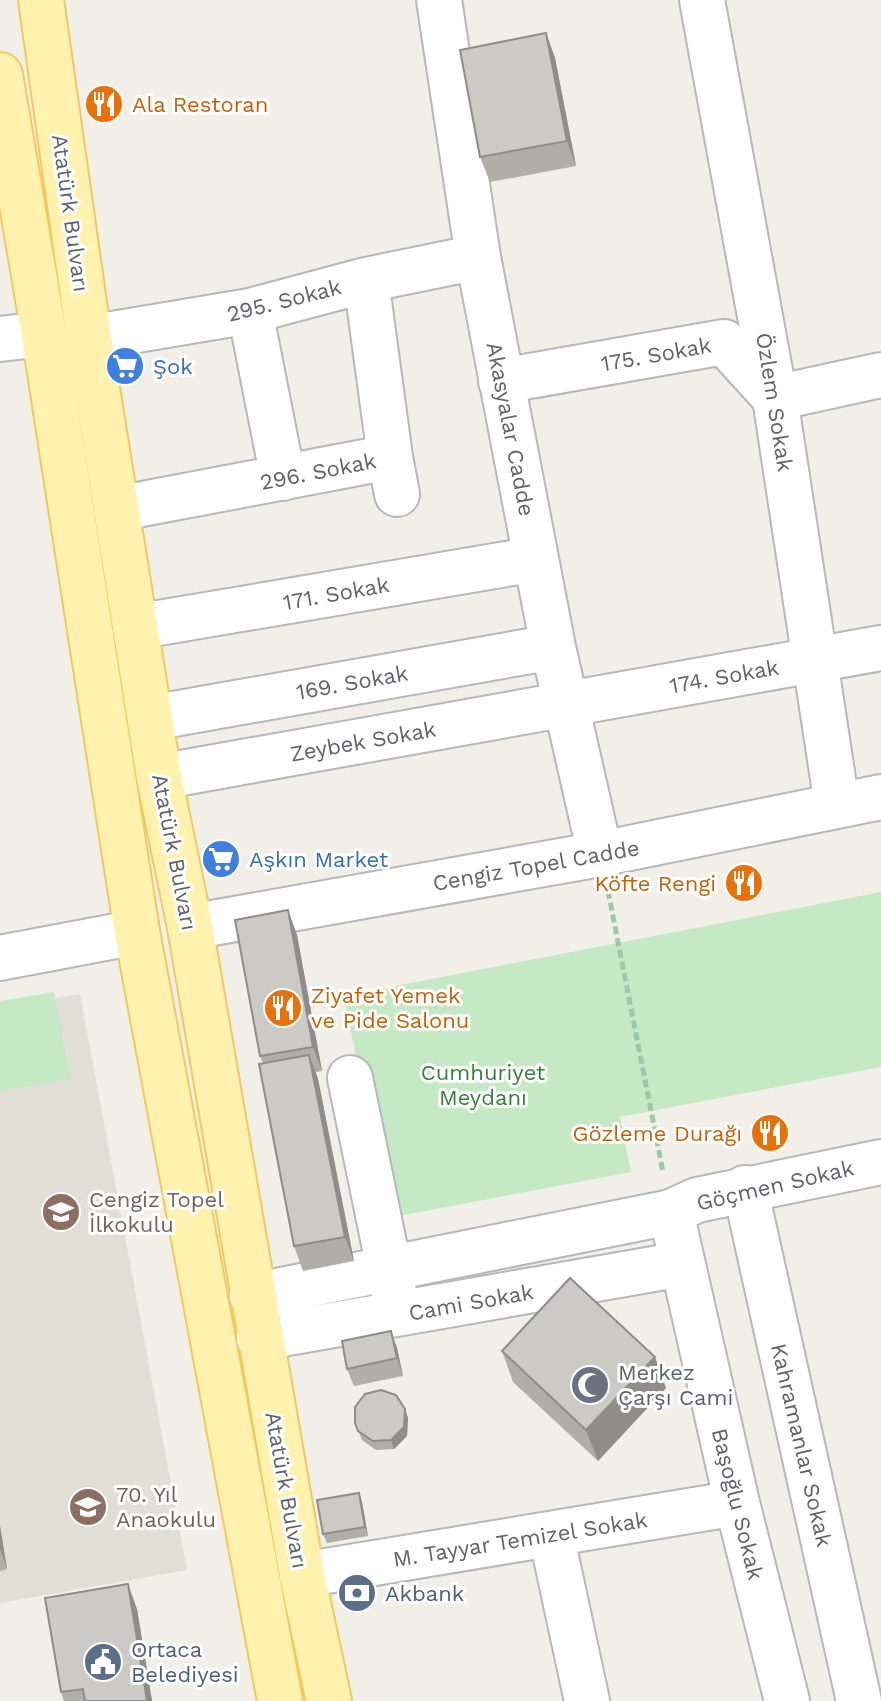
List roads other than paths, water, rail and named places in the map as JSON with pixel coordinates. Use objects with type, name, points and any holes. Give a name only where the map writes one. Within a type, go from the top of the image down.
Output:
[{"type":"main road","name":"Atatürk Bulvarı","points":[[46,1],[89,338],[159,777],[190,927],[302,1575],[329,1701]]},
{"type":"main road","name":"Atatürk Bulvarı","points":[[0,75],[44,334],[137,932],[280,1701]]},
{"type":"street","name":"Akasyalar Cadde","points":[[439,0],[478,257],[501,381],[553,647],[600,854]]},
{"type":"street","name":"Özlem Sokak","points":[[702,0],[775,398],[837,805]]},
{"type":"street","name":"295. Sokak","points":[[89,338],[250,311],[366,280],[478,257]]},
{"type":"street","name":"296. Sokak","points":[[116,509],[283,478],[394,476],[366,280]]},
{"type":"street","points":[[250,311],[283,478]]},
{"type":"street","points":[[0,339],[44,334]]},
{"type":"street","name":"175. Sokak","points":[[501,381],[724,342],[775,398]]},
{"type":"street","points":[[775,398],[881,375]]},
{"type":"street","name":"171. Sokak","points":[[135,627],[536,559]]},
{"type":"street","name":"169. Sokak","points":[[151,718],[553,647]]},
{"type":"street","name":"174. Sokak","points":[[566,704],[881,648]]},
{"type":"street","name":"Zeybek Sokak","points":[[159,777],[566,704]]},
{"type":"street","name":"Cengiz Topel Cadde","points":[[190,927],[600,854],[881,797]]},
{"type":"street","points":[[0,958],[137,932]]},
{"type":"street","points":[[350,1078],[399,1315]]},
{"type":"street","name":"Göçmen Sokak","points":[[671,1212],[697,1200],[745,1188],[881,1162]]},
{"type":"street","name":"Kahramanlar Sokak","points":[[745,1188],[859,1701]]},
{"type":"street","points":[[252,1296],[671,1212]]},
{"type":"street","name":"Başoğlu Sokak","points":[[671,1212],[737,1503],[787,1701]]},
{"type":"street","name":"Cami Sokak","points":[[259,1338],[682,1264]]},
{"type":"street","name":"M. Tayyar Temizel Sokak","points":[[302,1575],[737,1503]]},
{"type":"street","points":[[551,1534],[587,1701]]},
{"type":"place","name":"Ala Restoran","points":[[104,104]]},
{"type":"place","name":"Şok","points":[[125,366]]},
{"type":"place","name":"Aşkın Market","points":[[221,859]]},
{"type":"place","name":"Köfte Rengi","points":[[744,883]]},
{"type":"place","name":"Ziyafet Yemek ve Pide Salonu","points":[[283,1008]]},
{"type":"place","name":"Gözleme Durağı","points":[[770,1133]]},
{"type":"place","name":"Cengiz Topel İlkokulu","points":[[61,1212]]},
{"type":"place","name":"Merkez Çarşı Cami","points":[[590,1385]]},
{"type":"place","name":"70. Yıl Anaokulu","points":[[88,1507]]},
{"type":"place","name":"Akbank","points":[[357,1593]]},
{"type":"place","name":"Ortaca Belediyesi","points":[[103,1662]]},
{"type":"park label","name":"Cumhuriyet Meydanı","points":[[483,1084]]}]
